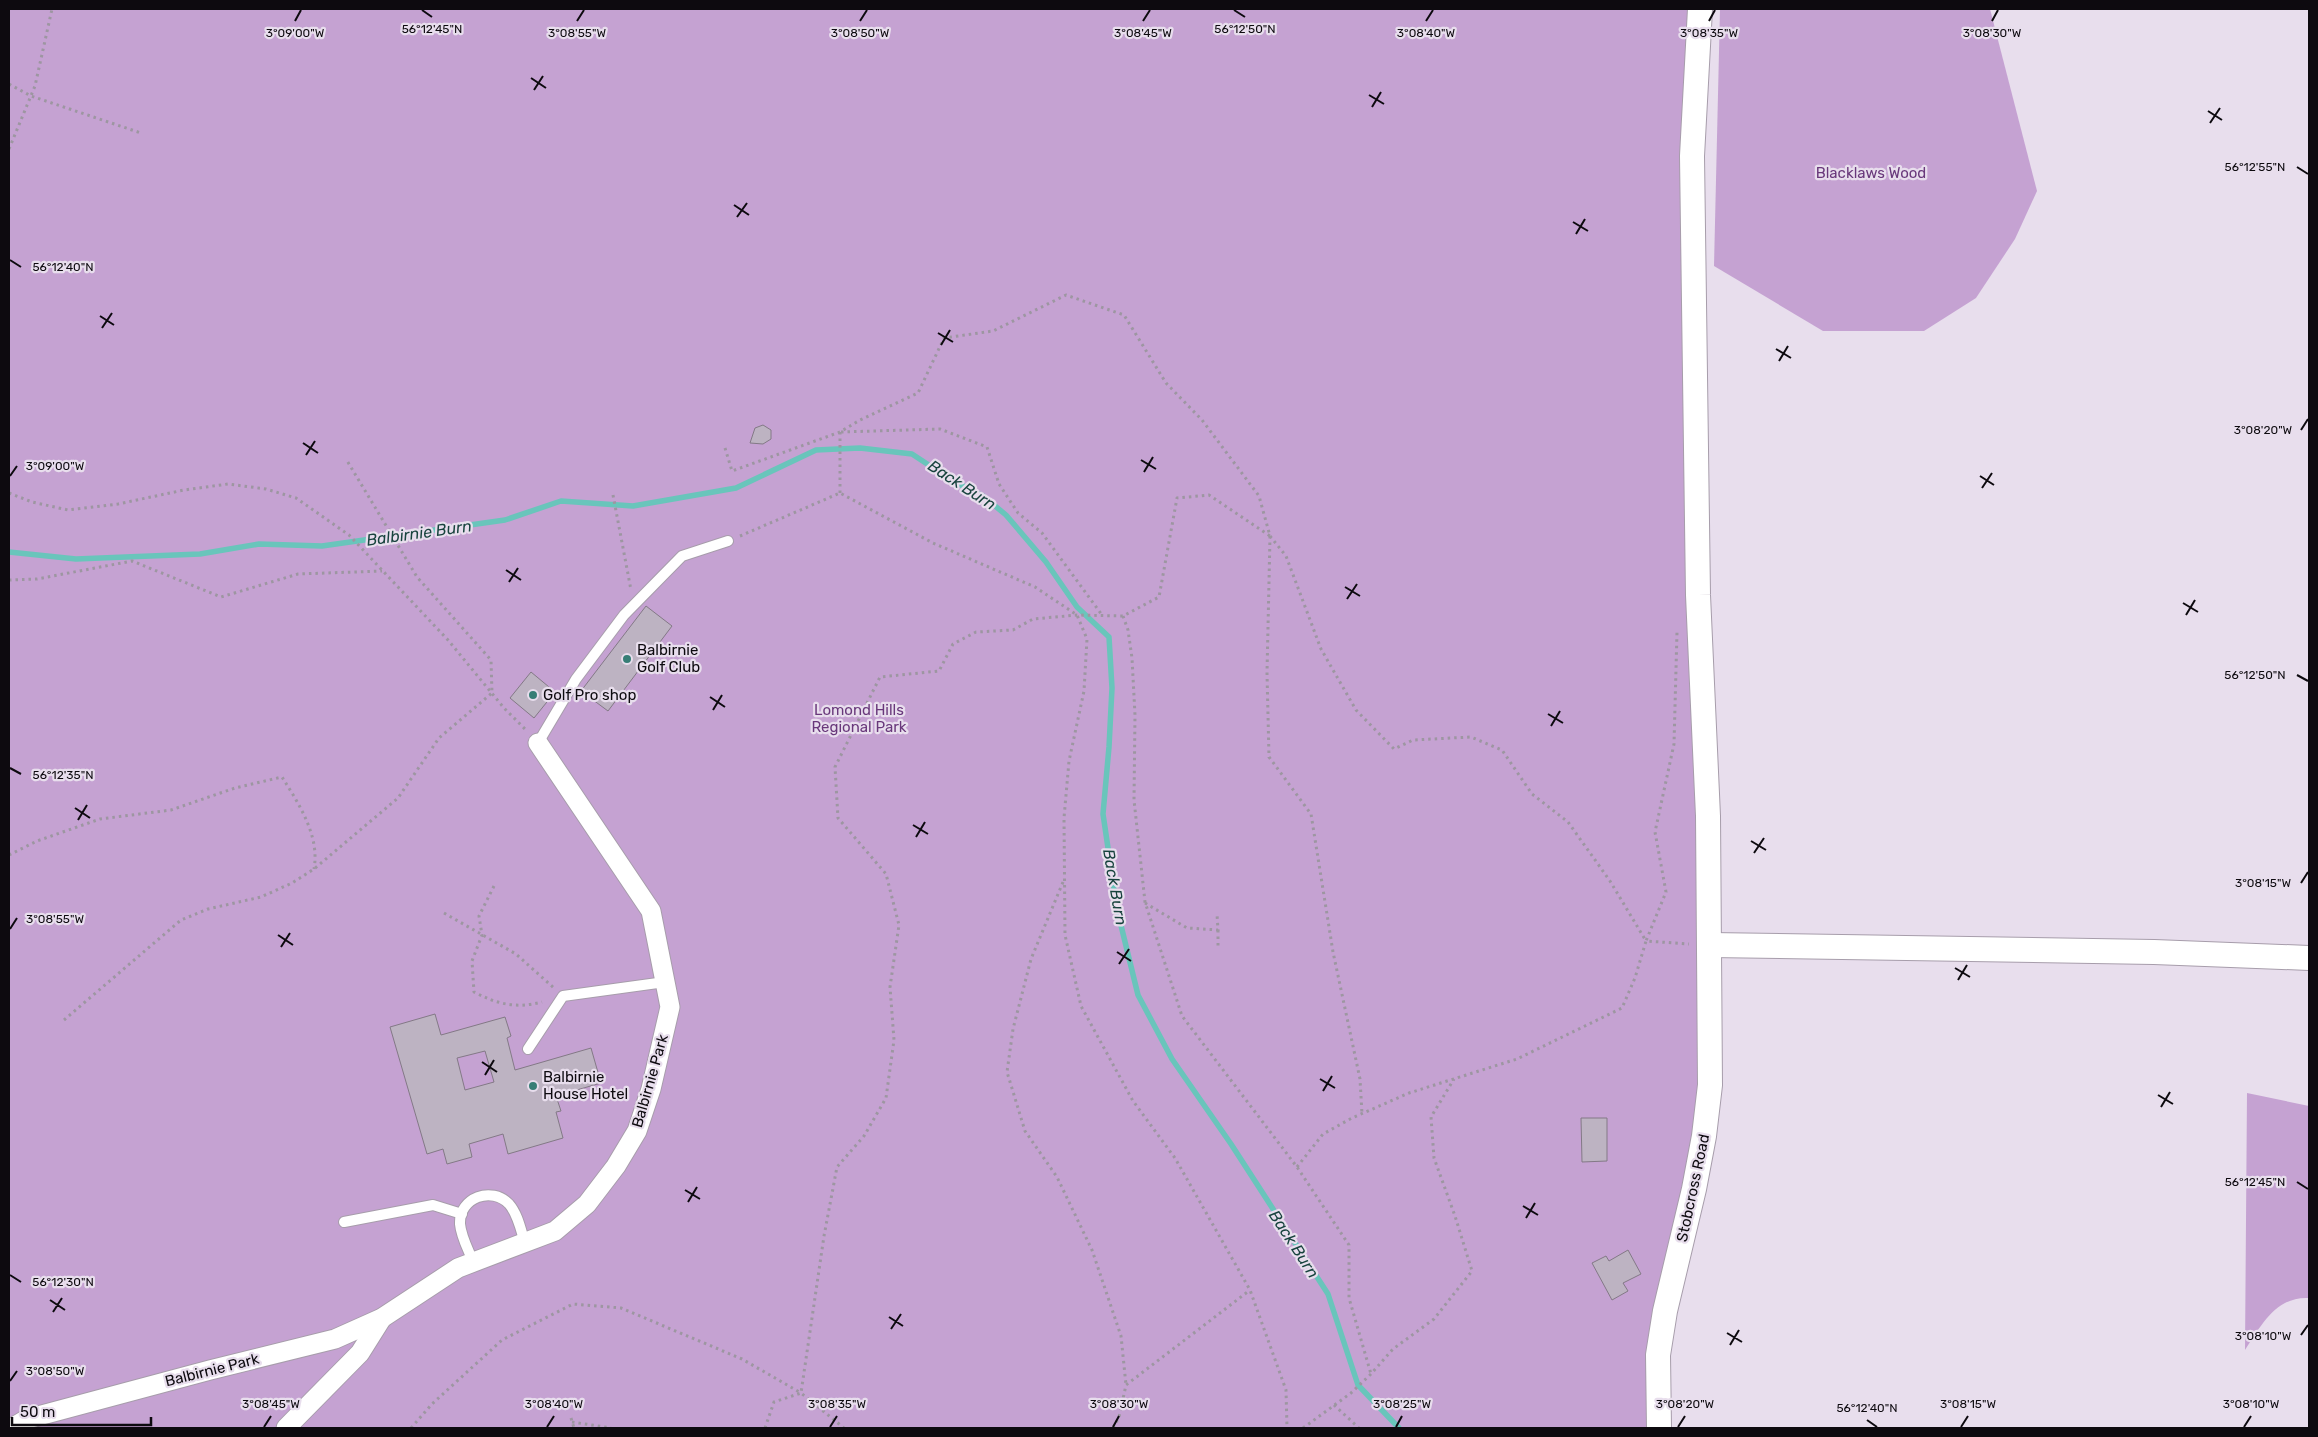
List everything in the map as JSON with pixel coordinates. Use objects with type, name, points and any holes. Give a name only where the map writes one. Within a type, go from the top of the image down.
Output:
[{"type":"street","name":"Stobcross Road","points":[[1659,1428],[1657,1397],[1660,1346],[1665,1312],[1694,1189],[1704,1136],[1710,1085],[1708,816],[1698,595],[1692,156],[1700,9]]},
{"type":"street","name":"Balbirnie Park","points":[[12,1428],[37,1417],[210,1370],[335,1339],[382,1318],[458,1268],[474,1264],[554,1231],[587,1204],[616,1166],[637,1131],[651,1089],[670,1007],[651,911],[538,743]]},
{"type":"street","points":[[1710,945],[2154,952],[2309,958]]},
{"type":"street","name":"Balbirnie Park","points":[[286,1428],[360,1353],[382,1318]]},
{"type":"lane","points":[[538,743],[576,679],[624,614],[682,556],[728,541]]},
{"type":"lane","points":[[528,1049],[563,996],[665,982]]},
{"type":"lane","points":[[474,1264],[460,1223],[466,1205],[474,1198],[483,1195],[495,1195],[504,1199],[516,1214],[525,1243]]},
{"type":"lane","points":[[344,1222],[433,1205],[462,1214]]},
{"type":"path","points":[[9,148],[31,96],[52,9]]},
{"type":"path","points":[[9,84],[31,96],[141,133]]},
{"type":"path","points":[[725,448],[732,471],[840,432],[860,420],[918,393],[944,338],[993,331],[1066,295],[1124,315],[1166,384],[1202,420],[1259,496],[1270,536],[1267,673],[1268,757],[1311,814],[1333,952],[1360,1080],[1362,1114]]},
{"type":"path","points":[[840,432],[940,429],[987,447],[998,484],[1018,513],[1042,532],[1102,615]]},
{"type":"path","points":[[840,432],[840,493]]},
{"type":"path","points":[[346,459],[388,532],[417,577],[492,660],[492,694]]},
{"type":"path","points":[[9,493],[32,502],[68,510],[118,504],[184,490],[228,484],[266,489],[296,498],[334,522],[362,548],[448,640],[492,694],[538,743]]},
{"type":"path","points":[[728,541],[840,493]]},
{"type":"path","points":[[840,493],[933,543],[1035,588],[1078,615],[1087,639],[1085,682],[1069,761],[1064,818],[1064,880],[1065,935],[1081,1006],[1132,1101],[1175,1158],[1250,1290],[1286,1390],[1287,1428]]},
{"type":"path","points":[[801,1393],[824,1236],[837,1167],[864,1136],[886,1098],[894,1040],[890,987],[899,925],[886,874],[838,818],[835,767],[880,677],[939,671],[953,644],[976,632],[1013,630],[1034,619],[1078,615],[1123,616],[1159,596],[1177,498],[1209,494],[1270,536],[1286,556],[1321,649],[1356,710],[1394,748],[1413,740],[1471,737],[1502,750],[1532,794],[1568,822],[1610,881],[1646,941]]},
{"type":"path","points":[[613,495],[634,604]]},
{"type":"path","points":[[9,580],[37,579],[132,561],[221,597],[298,574],[382,571]]},
{"type":"path","points":[[1123,616],[1128,630],[1132,658],[1135,715],[1134,800],[1145,902],[1182,1016],[1297,1167],[1350,1245],[1349,1298],[1371,1374]]},
{"type":"path","points":[[1297,1167],[1323,1134],[1362,1114],[1409,1093],[1517,1059],[1622,1008],[1635,978],[1646,941],[1666,892],[1655,832],[1674,744],[1677,630]]},
{"type":"path","points":[[64,1020],[181,920],[208,909],[261,897],[292,883],[314,869],[398,798],[439,738],[492,694]]},
{"type":"path","points":[[9,855],[37,841],[100,819],[172,810],[235,788],[282,777],[304,813],[316,856],[314,869]]},
{"type":"path","points":[[1064,880],[1031,959],[1013,1029],[1007,1072],[1025,1131],[1056,1177],[1092,1250],[1121,1336],[1126,1385],[1119,1417],[1113,1428]]},
{"type":"path","points":[[494,886],[479,916],[482,934],[472,961],[474,992],[494,1002],[527,1006],[563,996]]},
{"type":"path","points":[[1145,902],[1187,928],[1218,930]]},
{"type":"path","points":[[444,913],[516,954],[563,996]]},
{"type":"path","points":[[1218,914],[1218,948]]},
{"type":"path","points":[[1646,941],[1710,945]]},
{"type":"path","points":[[1303,1428],[1351,1392],[1371,1374],[1393,1348],[1434,1319],[1472,1271],[1434,1158],[1431,1116],[1454,1079]]},
{"type":"path","points":[[1126,1385],[1250,1290]]},
{"type":"path","points":[[411,1428],[432,1404],[502,1340],[573,1304],[621,1308],[742,1359],[801,1393],[844,1428]]},
{"type":"path","points":[[765,1428],[774,1402],[801,1393]]},
{"type":"path","points":[[1334,1405],[1359,1428]]},
{"type":"path","points":[[571,1418],[574,1428]]},
{"type":"path","points":[[572,1422],[611,1428]]},
{"type":"green space","name":"Lomond Hills Regional Park","points":[[9,9],[1700,9],[1710,1085],[1658,1355],[1661,1428],[9,1428]]},
{"type":"green space","name":"Blacklaws Wood","points":[[1720,9],[1990,9],[2037,191],[2015,239],[1976,298],[1924,331],[1823,331],[1714,266]]},
{"type":"green space","points":[[2247,1093],[2309,1106],[2309,1298],[2297,1299],[2278,1307],[2264,1322],[2245,1350]]},
{"type":"building","points":[[763,425],[771,430],[771,439],[763,444],[750,443],[755,428]]},
{"type":"building","name":"Balbirnie Golf Club","points":[[646,606],[672,626],[608,711],[581,691]]},
{"type":"building","name":"Golf Pro shop","points":[[531,672],[555,692],[534,718],[510,698]]},
{"type":"building","name":"Balbirnie House Hotel","points":[[435,1014],[441,1035],[505,1017],[511,1036],[507,1038],[515,1070],[591,1048],[601,1083],[556,1096],[561,1111],[556,1112],[563,1138],[508,1154],[503,1134],[469,1144],[472,1157],[447,1164],[443,1149],[427,1154],[390,1027]],"holes":[[[485,1051],[494,1082],[465,1090],[457,1058]]]},
{"type":"building","points":[[1581,1118],[1607,1118],[1607,1161],[1582,1162]]},
{"type":"building","points":[[1628,1250],[1641,1274],[1623,1283],[1628,1291],[1612,1300],[1592,1263],[1606,1256],[1609,1261]]},
{"type":"waterway","name":"Back Burn","points":[[9,552],[76,559],[200,554],[259,544],[322,546],[505,520],[561,501],[633,506],[736,488],[816,450],[860,448],[912,454],[953,481],[983,496],[1006,515],[1046,562],[1077,607],[1109,637],[1112,688],[1103,814],[1117,909],[1138,995],[1172,1059],[1231,1144],[1328,1294],[1358,1385],[1399,1428]]},
{"type":"place","name":"Balbirnie Golf Club","points":[[627,659]]},
{"type":"place","name":"Golf Pro shop","points":[[533,695]]},
{"type":"place","name":"Balbirnie House Hotel","points":[[533,1086]]},
{"type":"water label","name":"Balbirnie Burn","points":[[419,533]]}]
